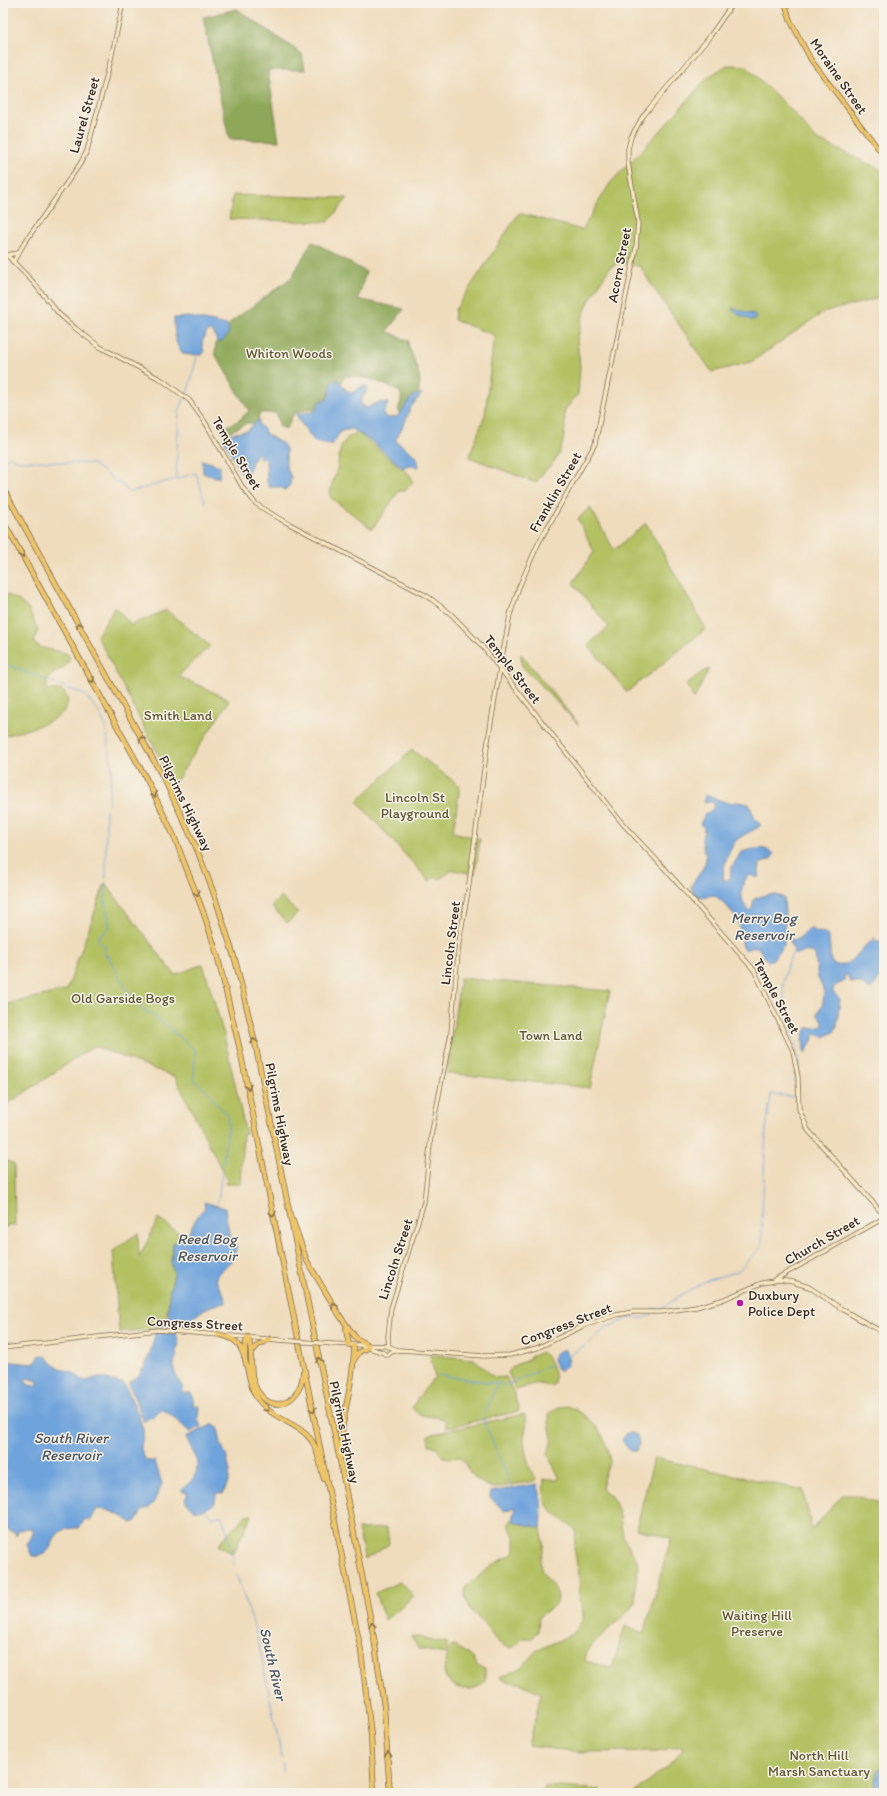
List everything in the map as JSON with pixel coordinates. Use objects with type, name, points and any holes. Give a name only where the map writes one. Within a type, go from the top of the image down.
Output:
[{"type":"highway","name":"Pilgrims Highway","points":[[3,488],[160,772],[191,836],[226,929],[245,998],[342,1471],[380,1676],[387,1743],[390,1793]]},
{"type":"highway","name":"Pilgrims Highway","points":[[3,520],[147,780],[183,857],[204,914],[228,995],[334,1512],[364,1674],[371,1735],[374,1793]]},
{"type":"highway","points":[[287,1202],[307,1261],[344,1323],[356,1338],[368,1346],[359,1352],[353,1361]]},
{"type":"highway","points":[[342,1471],[342,1433],[353,1361],[351,1346],[344,1323]]},
{"type":"highway","points":[[218,1334],[231,1338],[237,1343],[246,1362]]},
{"type":"highway","points":[[248,1337],[251,1346],[252,1376],[257,1390],[266,1400],[275,1403],[287,1401],[298,1393],[302,1380],[302,1359]]},
{"type":"highway","points":[[248,1337],[245,1345],[250,1384],[261,1403],[275,1416],[306,1434],[312,1442],[334,1512]]},
{"type":"highway","points":[[251,1355],[256,1347],[270,1339]]},
{"type":"main road","name":"Laurel Street","points":[[13,262],[80,164],[87,151],[110,64],[122,3]]},
{"type":"main road","name":"Acorn Street","points":[[595,444],[638,232],[638,211],[627,158],[630,137],[640,120],[708,39],[733,3]]},
{"type":"main road","name":"Moraine Street","points":[[785,3],[790,20],[812,60],[884,156]]},
{"type":"main road","name":"Temple Street","points":[[3,251],[33,282],[59,314],[75,328],[100,347],[162,380],[189,400],[206,422],[243,488],[256,504],[280,519],[432,599],[447,610],[469,632],[500,668],[622,823],[670,874],[754,970],[768,996],[793,1051],[798,1077],[799,1109],[808,1130],[884,1216]]},
{"type":"main road","points":[[6,255],[18,253]]},
{"type":"main road","name":"Franklin Street","points":[[534,551],[595,444]]},
{"type":"main road","name":"Lincoln Street","points":[[390,1349],[388,1337],[394,1294],[424,1202],[431,1136],[450,1039],[460,942],[500,668],[514,603],[534,551]]},
{"type":"main road","name":"Church Street","points":[[771,1281],[786,1274],[884,1216]]},
{"type":"main road","points":[[786,1274],[792,1282]]},
{"type":"main road","points":[[771,1281],[792,1282],[809,1287],[845,1311],[884,1334]]},
{"type":"main road","name":"Congress Street","points":[[390,1349],[490,1357],[510,1355],[537,1348],[600,1320],[616,1315],[662,1312],[696,1306],[722,1300],[757,1285],[771,1281]]},
{"type":"main road","name":"Congress Street","points":[[3,1348],[142,1331],[170,1330],[383,1348]]},
{"type":"main road","name":"Lincoln Street","points":[[383,1348],[388,1337]]},
{"type":"main road","points":[[383,1348],[390,1349],[388,1355],[383,1355],[383,1348]]},
{"type":"green space","points":[[237,9],[302,54],[305,70],[268,70],[279,141],[229,139],[203,17]]},
{"type":"green space","points":[[727,65],[746,66],[792,111],[816,139],[884,171],[884,297],[824,312],[751,362],[712,372],[650,283],[641,267],[621,262],[610,267],[589,301],[583,316],[577,341],[580,366],[578,394],[564,411],[564,439],[554,462],[541,475],[536,483],[469,457],[485,415],[494,335],[454,320],[455,310],[519,213],[582,230],[610,183],[663,128],[707,78]]},
{"type":"green space","points":[[233,195],[348,198],[328,222],[229,219]]},
{"type":"green space","name":"Whiton Woods","points":[[312,241],[366,272],[358,299],[404,309],[387,331],[409,341],[408,344],[419,373],[420,381],[416,397],[401,414],[398,410],[401,401],[401,393],[374,380],[345,376],[330,404],[294,413],[286,429],[280,427],[276,413],[260,413],[256,424],[247,423],[224,435],[221,429],[238,421],[249,411],[215,354],[216,343],[231,322],[292,277]]},
{"type":"green space","points":[[358,433],[410,475],[413,481],[405,491],[399,491],[372,529],[330,497],[343,444],[351,436]]},
{"type":"green space","points":[[590,507],[614,550],[646,523],[706,629],[627,692],[588,645],[609,627],[573,583],[594,552],[578,519]]},
{"type":"green space","points":[[3,593],[18,600],[29,610],[38,630],[34,643],[44,648],[63,652],[70,657],[66,665],[51,676],[47,683],[47,689],[60,690],[64,692],[68,701],[64,711],[57,717],[43,724],[3,736]]},
{"type":"green space","name":"Smith Land","points":[[115,607],[131,625],[166,610],[210,646],[178,676],[226,698],[229,701],[172,787],[161,760],[97,636]]},
{"type":"green space","points":[[521,654],[579,725],[522,666]]},
{"type":"green space","points":[[709,669],[694,699],[686,684],[702,672]]},
{"type":"green space","name":"Lincoln St Playground","points":[[412,750],[460,786],[453,832],[480,839],[475,874],[452,870],[440,879],[435,877],[429,881],[357,801]]},
{"type":"green space","name":"Old Garside Bogs","points":[[105,883],[175,975],[203,964],[224,1035],[246,1134],[243,1135],[240,1184],[225,1184],[227,1180],[175,1077],[94,1046],[3,1107],[3,1020],[5,1019],[8,1004],[67,990]]},
{"type":"green space","points":[[281,897],[298,913],[287,923],[271,906]]},
{"type":"green space","name":"Town Land","points":[[460,978],[610,991],[590,1088],[447,1073]]},
{"type":"green space","points":[[3,1159],[14,1164],[15,1225],[3,1227]]},
{"type":"green space","points":[[158,1219],[188,1239],[173,1277],[177,1282],[161,1329],[119,1332],[113,1251],[138,1233],[139,1258]]},
{"type":"green space","points":[[542,1352],[548,1358],[552,1366],[554,1384],[547,1386],[534,1384],[520,1389],[515,1389],[508,1372],[515,1365]]},
{"type":"green space","points":[[431,1355],[474,1359],[495,1378],[506,1377],[513,1391],[519,1411],[446,1428],[446,1421],[438,1417],[419,1414],[412,1407],[435,1377]]},
{"type":"green space","name":"Waiting Hill Preserve","points":[[568,1406],[592,1421],[602,1435],[610,1462],[604,1476],[602,1489],[610,1495],[615,1502],[620,1516],[623,1537],[637,1560],[638,1567],[635,1588],[636,1602],[591,1647],[586,1654],[585,1661],[612,1668],[625,1626],[644,1634],[671,1538],[636,1529],[654,1458],[803,1490],[812,1530],[842,1495],[851,1495],[884,1504],[884,1764],[877,1772],[873,1793],[634,1793],[667,1767],[683,1749],[682,1746],[657,1751],[579,1752],[529,1746],[541,1693],[522,1684],[502,1680],[500,1677],[521,1667],[536,1651],[574,1633],[583,1619],[579,1599],[579,1575],[574,1548],[576,1535],[575,1528],[550,1510],[545,1498],[544,1490],[544,1479],[558,1479],[559,1477],[548,1454],[552,1439],[549,1413],[560,1407]]},
{"type":"green space","points":[[524,1414],[526,1423],[524,1438],[525,1448],[529,1466],[537,1480],[534,1481],[494,1488],[488,1486],[474,1476],[461,1457],[444,1457],[436,1448],[429,1445],[428,1435]]},
{"type":"green space","points":[[247,1515],[252,1515],[233,1554],[219,1546],[222,1539]]},
{"type":"green space","points":[[512,1520],[541,1528],[543,1552],[540,1563],[541,1568],[555,1590],[558,1599],[550,1609],[539,1617],[538,1632],[531,1638],[523,1638],[513,1648],[503,1645],[495,1639],[483,1622],[468,1606],[465,1597],[465,1587],[494,1564],[511,1555],[515,1550],[515,1538],[508,1524]]},
{"type":"green space","points":[[387,1528],[389,1544],[365,1560],[358,1529]]},
{"type":"green space","points":[[400,1582],[414,1596],[385,1620],[375,1593]]},
{"type":"green space","points":[[412,1636],[448,1643],[445,1654],[418,1649]]},
{"type":"green space","points":[[455,1646],[473,1658],[478,1667],[485,1669],[485,1681],[480,1686],[467,1689],[461,1688],[455,1686],[446,1677],[444,1668],[447,1652],[451,1647]]},
{"type":"green space","points":[[545,1786],[601,1790],[602,1793],[540,1793]]},
{"type":"water","points":[[732,308],[754,314],[756,318],[755,320],[751,321],[735,313]]},
{"type":"water","points":[[190,317],[227,325],[229,332],[221,342],[217,342],[214,333],[210,331],[207,332],[202,342],[204,353],[201,355],[185,354],[181,352],[177,343],[174,318]]},
{"type":"water","points":[[335,380],[338,380],[347,391],[352,393],[362,386],[367,386],[361,405],[368,408],[377,403],[388,403],[383,415],[388,418],[398,416],[412,397],[421,393],[422,394],[411,407],[396,439],[396,441],[417,457],[419,466],[408,465],[403,468],[371,441],[352,429],[341,431],[332,445],[315,442],[296,414],[316,410],[319,402],[328,398],[332,383]]},
{"type":"water","points":[[259,419],[259,425],[264,429],[266,434],[283,444],[286,449],[286,466],[291,477],[290,485],[285,490],[280,487],[269,487],[267,482],[266,458],[259,459],[260,454],[258,453],[253,459],[244,479],[224,440],[225,434],[247,431]]},
{"type":"water","points":[[202,460],[220,466],[219,478],[203,473]]},
{"type":"water","name":"Merry Bog Reservoir","points":[[705,795],[728,803],[739,802],[749,804],[755,819],[760,824],[760,826],[740,837],[735,842],[728,855],[723,877],[724,881],[730,878],[732,867],[741,852],[754,849],[766,849],[774,854],[771,859],[760,864],[758,878],[750,875],[746,878],[742,887],[743,903],[749,911],[752,909],[754,899],[765,895],[776,895],[784,898],[784,945],[769,962],[756,946],[745,950],[737,921],[723,902],[714,895],[701,897],[694,895],[691,886],[702,869],[706,858],[702,840],[704,828],[700,824],[705,814],[713,809],[714,803],[704,802]]},
{"type":"water","points":[[810,928],[816,932],[825,933],[829,938],[831,962],[836,965],[846,964],[875,937],[874,940],[877,942],[884,942],[884,973],[881,974],[874,986],[869,989],[860,983],[850,982],[847,975],[844,975],[844,981],[835,986],[833,989],[833,992],[840,999],[837,1026],[834,1032],[824,1037],[815,1034],[806,1053],[804,1051],[803,1039],[807,1028],[820,1027],[823,1025],[823,1021],[817,1015],[823,1003],[824,991],[818,978],[815,954],[805,952],[795,955],[790,944],[790,940],[798,939]]},
{"type":"water","name":"Reed Bog Reservoir","points":[[204,1202],[225,1208],[229,1234],[237,1247],[232,1260],[216,1276],[217,1283],[225,1296],[226,1303],[208,1307],[195,1316],[186,1325],[155,1327],[157,1319],[165,1320],[168,1317],[169,1295],[174,1274],[171,1262],[173,1243],[183,1238],[187,1233],[197,1217],[205,1208]]},
{"type":"water","points":[[155,1332],[176,1333],[179,1345],[176,1350],[177,1356],[174,1365],[175,1374],[183,1388],[182,1393],[191,1393],[194,1399],[193,1405],[199,1406],[198,1419],[201,1427],[190,1432],[163,1410],[160,1410],[144,1422],[129,1383],[140,1374],[141,1370],[144,1369]]},
{"type":"water","points":[[564,1349],[569,1357],[567,1367],[560,1370],[557,1369],[553,1360],[556,1353]]},
{"type":"water","name":"South River Reservoir","points":[[40,1355],[43,1355],[56,1366],[74,1373],[82,1380],[87,1381],[94,1378],[105,1378],[111,1381],[124,1383],[142,1426],[143,1436],[141,1451],[147,1461],[155,1461],[162,1484],[153,1504],[149,1508],[144,1509],[135,1522],[131,1523],[116,1513],[98,1509],[91,1520],[85,1519],[79,1528],[67,1529],[60,1532],[48,1551],[44,1554],[32,1556],[27,1545],[33,1534],[33,1530],[19,1530],[16,1536],[16,1533],[3,1528],[3,1361],[33,1364],[37,1361]],"holes":[[[27,1378],[38,1381],[38,1384],[35,1386],[29,1385],[25,1380]]]},
{"type":"water","points":[[214,1424],[218,1427],[221,1444],[226,1455],[230,1472],[229,1480],[223,1494],[216,1493],[215,1503],[206,1509],[198,1511],[191,1508],[185,1499],[188,1493],[181,1490],[194,1477],[197,1465],[196,1459],[186,1437]]},
{"type":"water","points":[[627,1433],[637,1435],[639,1444],[636,1451],[630,1451],[622,1440]]},
{"type":"water","points":[[537,1484],[540,1492],[542,1518],[541,1528],[512,1520],[515,1507],[504,1511],[490,1497],[490,1492]]},
{"type":"water","points":[[884,1764],[884,1793],[873,1793],[877,1772]]},
{"type":"waterway","points":[[187,394],[197,357]]},
{"type":"waterway","points":[[177,450],[179,412],[184,399]]},
{"type":"waterway","points":[[115,480],[130,492],[176,479],[177,453]]},
{"type":"waterway","points":[[3,459],[10,457],[19,461],[35,461]]},
{"type":"waterway","points":[[37,461],[93,464],[113,479]]},
{"type":"waterway","points":[[176,479],[196,473],[205,502]]},
{"type":"waterway","name":"South River","points":[[3,663],[85,695],[99,712],[105,725],[112,767],[108,805]]},
{"type":"waterway","name":"South River","points":[[106,810],[106,879]]},
{"type":"waterway","name":"South River","points":[[106,883],[105,900],[110,928],[98,936],[99,942],[106,946],[104,952],[106,956],[109,957],[125,988],[135,997],[141,1009],[152,1014],[195,1050],[194,1080],[212,1095],[213,1100],[229,1117],[218,1202]]},
{"type":"waterway","points":[[793,952],[786,969],[783,984],[785,1011],[791,1024],[800,1069]]},
{"type":"waterway","points":[[762,1218],[766,1130],[771,1094],[794,1097],[796,1085],[794,1080]]},
{"type":"waterway","points":[[652,1309],[664,1307],[681,1295],[706,1281],[738,1271],[762,1246],[762,1221]]},
{"type":"waterway","points":[[588,1344],[605,1328],[632,1317],[643,1318],[651,1315]]},
{"type":"waterway","points":[[569,1355],[585,1346]]},
{"type":"waterway","points":[[439,1375],[507,1385],[551,1365]]},
{"type":"waterway","points":[[496,1385],[483,1419],[511,1485]]},
{"type":"waterway","name":"South River","points":[[205,1509],[213,1517],[221,1516],[227,1530],[234,1564]]},
{"type":"waterway","name":"South River","points":[[237,1576],[257,1635],[282,1758]]},
{"type":"waterway","name":"South River","points":[[282,1772],[283,1763]]},
{"type":"place","name":"Duxbury Police Dept","points":[[740,1303]]},
{"type":"park label","name":"North Hill Marsh Sanctuary","points":[[819,1764]]}]
